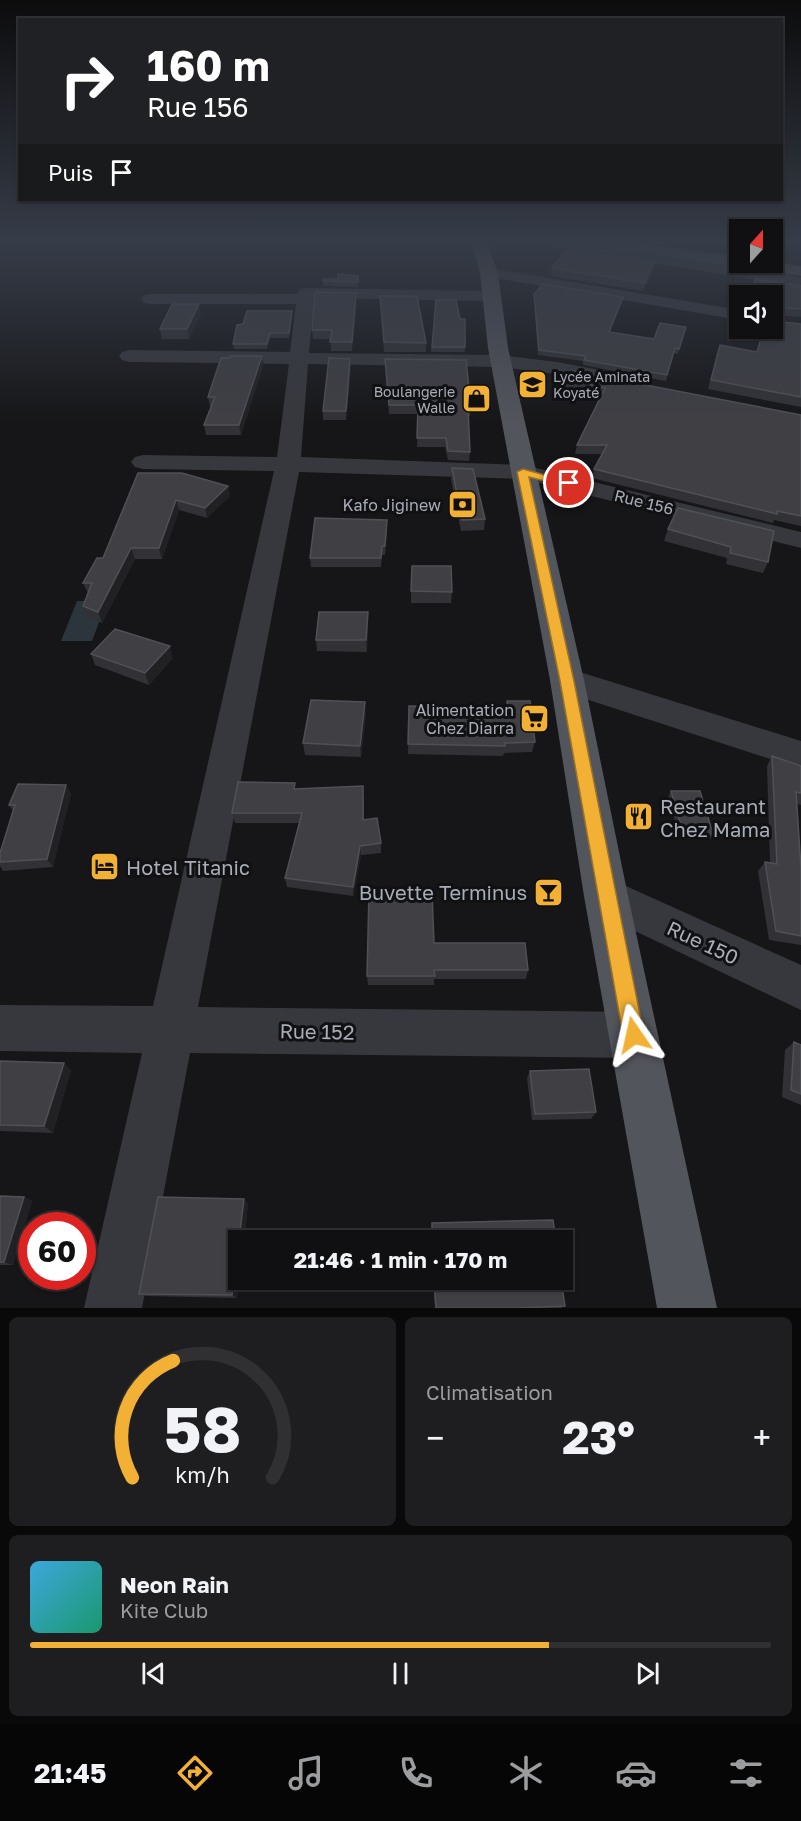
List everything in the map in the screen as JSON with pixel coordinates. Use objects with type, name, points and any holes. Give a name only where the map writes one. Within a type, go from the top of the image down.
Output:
[{"type":"main road","points":[[491,302],[523,472],[567,681],[606,896],[687,1308]]},
{"type":"street","points":[[112,1308],[288,464],[305,302]]},
{"type":"street","points":[[682,302],[729,313]]},
{"type":"street","points":[[129,356],[501,361],[557,368],[638,384]]},
{"type":"street","name":"Rue 156","points":[[143,462],[288,464],[523,472],[801,540]]},
{"type":"street","points":[[567,681],[801,755]]},
{"type":"street","name":"Rue 150","points":[[606,896],[801,988]]},
{"type":"street","name":"Rue 152","points":[[0,1028],[634,1035]]},
{"type":"shaded area","points":[[77,601],[107,601],[92,641],[61,641]]},
{"type":"building","points":[[314,302],[355,302],[352,342],[330,342],[332,330],[312,330]]},
{"type":"building","points":[[381,302],[418,302],[426,343],[384,342]]},
{"type":"building","points":[[436,302],[456,302],[460,319],[465,319],[465,347],[432,347]]},
{"type":"building","points":[[535,302],[621,302],[609,332],[654,339],[660,323],[686,327],[679,349],[675,348],[667,375],[584,360],[586,356],[539,350]]},
{"type":"building","points":[[783,302],[801,302],[801,309],[783,308]]},
{"type":"building","points":[[172,304],[199,304],[187,329],[160,329]]},
{"type":"building","points":[[247,311],[292,311],[289,333],[270,333],[267,344],[233,344],[237,325],[243,324]]},
{"type":"building","points":[[783,322],[801,324],[801,397],[711,380],[720,345],[757,352],[761,339],[783,339]]},
{"type":"building","points":[[262,356],[239,425],[204,425],[215,397],[208,397],[221,358]]},
{"type":"building","points":[[329,358],[350,359],[346,411],[323,411]]},
{"type":"building","points":[[385,359],[466,360],[471,407],[468,408],[470,452],[448,451],[446,438],[417,438],[418,405],[389,405]]},
{"type":"building","points":[[573,371],[801,415],[801,516],[777,511],[777,514],[594,469],[607,445],[577,445],[605,388],[566,379]]},
{"type":"building","points":[[452,468],[473,469],[485,519],[462,520]]},
{"type":"building","points":[[138,473],[182,473],[228,486],[205,508],[176,500],[159,548],[131,548],[98,612],[83,606],[92,583],[83,583],[97,558],[103,558]]},
{"type":"building","points":[[678,508],[774,531],[768,562],[730,553],[731,547],[668,529]]},
{"type":"building","points":[[315,518],[387,520],[385,546],[382,546],[381,558],[310,558]]},
{"type":"building","points":[[412,566],[451,566],[452,592],[411,591]]},
{"type":"building","points":[[319,612],[368,612],[366,640],[316,640]]},
{"type":"building","points":[[115,629],[170,646],[145,673],[91,654]]},
{"type":"building","points":[[311,700],[365,702],[360,746],[303,743]]},
{"type":"building","points":[[507,701],[530,701],[535,742],[505,743],[505,746],[408,744],[409,706],[508,708]]},
{"type":"building","points":[[772,756],[801,766],[801,793],[796,792],[801,868],[801,936],[776,931],[765,862],[777,864]]},
{"type":"building","points":[[238,782],[295,783],[294,789],[363,786],[363,820],[377,818],[381,843],[360,846],[353,887],[285,878],[302,813],[232,813]]},
{"type":"building","points":[[18,784],[66,785],[47,859],[0,862],[0,853],[15,805],[9,805]]},
{"type":"building","points":[[671,791],[700,791],[713,834],[683,833]]},
{"type":"building","points":[[369,893],[432,893],[434,943],[525,943],[528,970],[434,970],[435,976],[367,976]]},
{"type":"building","points":[[794,1042],[801,1045],[801,1094],[791,1090]]},
{"type":"building","points":[[0,1061],[64,1063],[44,1126],[0,1125]]},
{"type":"building","points":[[589,1069],[596,1112],[535,1114],[530,1071]]},
{"type":"building","points":[[0,1196],[24,1197],[4,1262],[0,1262]]},
{"type":"building","points":[[158,1197],[244,1199],[240,1230],[228,1230],[228,1290],[233,1290],[232,1295],[139,1294]]},
{"type":"building","points":[[553,1220],[554,1230],[432,1230],[432,1223]]},
{"type":"building","points":[[435,1290],[563,1290],[565,1306],[518,1308],[436,1308]]},
{"type":"place","name":"Lycée Aminata Koyaté","points":[[532,384]]},
{"type":"place","name":"Boulangerie Walle","points":[[476,399]]},
{"type":"place","name":"Kafo Jiginew","points":[[462,505]]},
{"type":"place","name":"Alimentation Chez Diarra","points":[[535,719]]},
{"type":"place","name":"Restaurant Chez Mama","points":[[639,817]]},
{"type":"place","name":"Hotel Titanic","points":[[105,867]]},
{"type":"place","name":"Buvette Terminus","points":[[548,892]]},
{"type":"route","points":[[569,483],[523,472],[567,681],[634,1035]]}]
